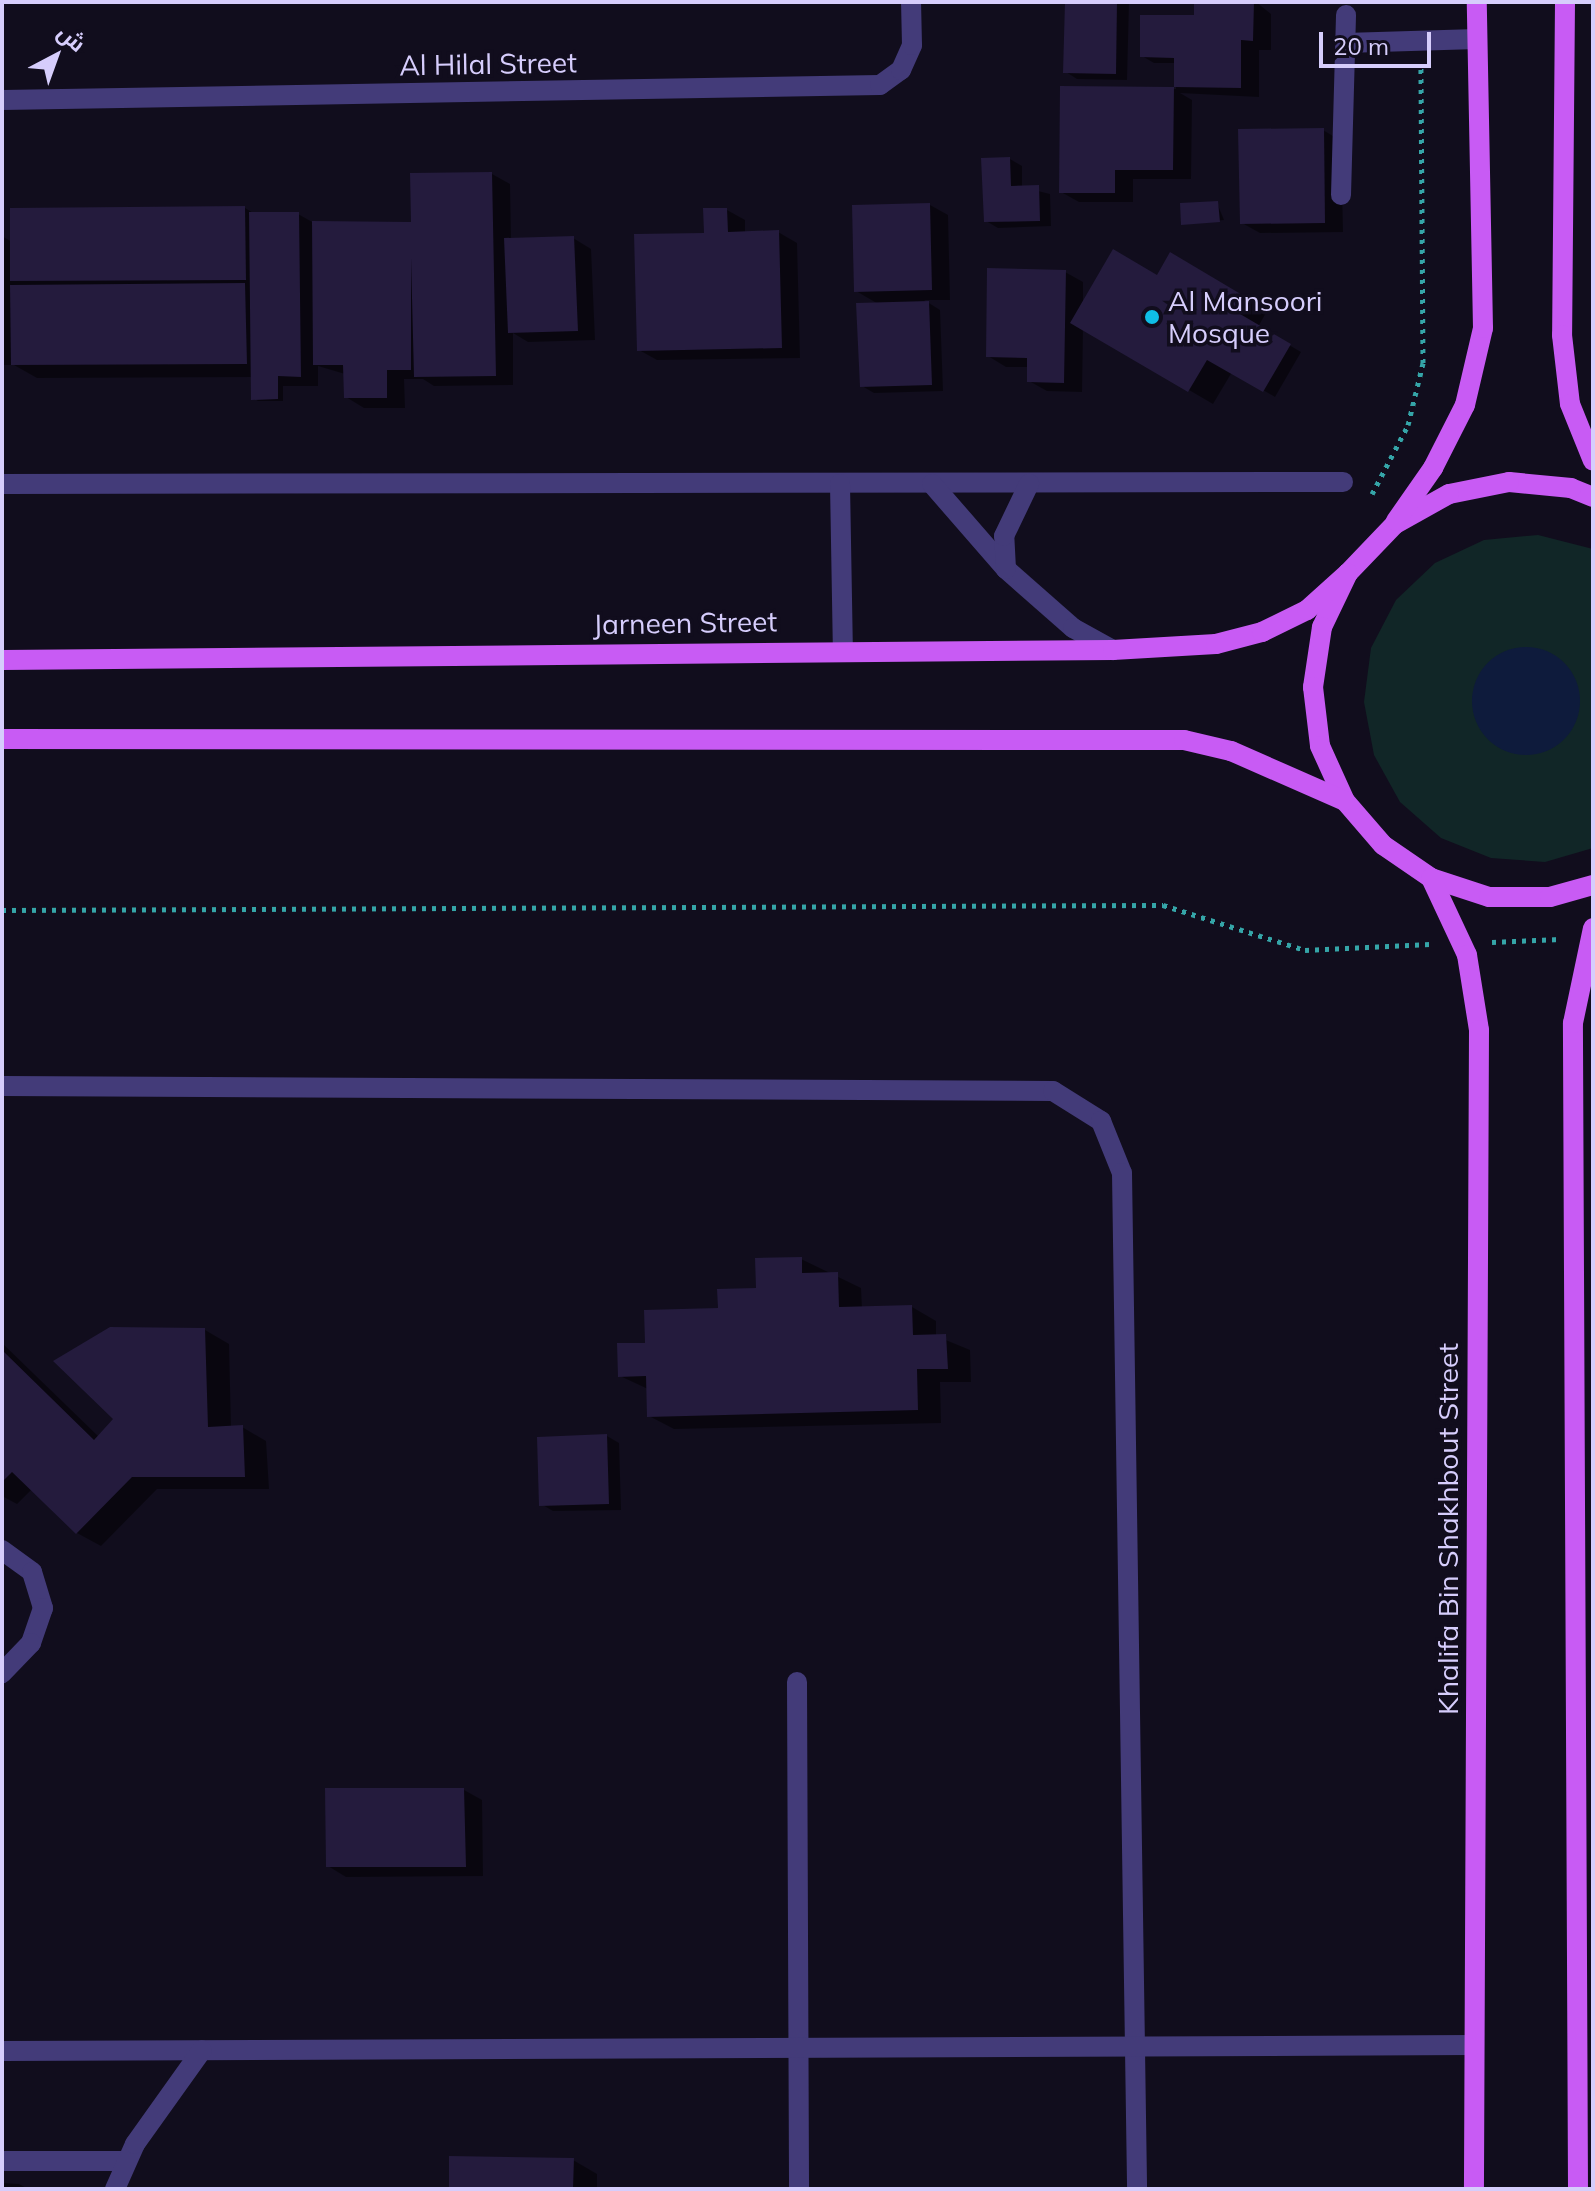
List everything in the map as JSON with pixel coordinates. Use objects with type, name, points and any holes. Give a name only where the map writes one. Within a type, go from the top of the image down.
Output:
[{"type":"main road","points":[[1477,2],[1483,328],[1465,405],[1433,468],[1395,524],[1348,573],[1322,627],[1313,687],[1320,746],[1345,801],[1383,845],[1431,878],[1489,897],[1550,897],[1593,885]]},
{"type":"main road","points":[[1565,2],[1562,335],[1570,404],[1593,461]]},
{"type":"main road","points":[[1395,524],[1449,494],[1509,482],[1571,488],[1593,497]]},
{"type":"main road","name":"Jarneen Street","points":[[2,660],[843,649],[1113,650],[1216,644],[1262,632],[1307,610],[1348,573]]},
{"type":"main road","points":[[2,739],[1184,740],[1231,751],[1345,801]]},
{"type":"main road","name":"Khalifa Bin Shakhbout Street","points":[[1431,878],[1461,943],[1479,1030],[1472,2045],[1474,2189]]},
{"type":"main road","points":[[1578,2189],[1573,1023],[1591,933]]},
{"type":"street","name":"Al Hilal Street","points":[[2,100],[880,85],[901,70],[912,45],[911,2]]},
{"type":"street","points":[[1341,195],[1346,15]]},
{"type":"street","points":[[1345,43],[1477,39]]},
{"type":"street","points":[[2,484],[1343,482]]},
{"type":"street","points":[[840,484],[843,649]]},
{"type":"street","points":[[932,484],[1006,569],[1073,628],[1113,650]]},
{"type":"street","points":[[1006,569],[1004,536],[1029,484]]},
{"type":"street","points":[[2,1086],[1053,1091],[1101,1121],[1122,1173],[1137,2189]]},
{"type":"street","points":[[2,1550],[32,1572],[43,1608],[31,1643],[2,1673]]},
{"type":"street","points":[[797,1682],[801,2051],[799,2189]]},
{"type":"street","points":[[2,2051],[801,2051],[1136,2043],[1472,2045]]},
{"type":"street","points":[[115,2189],[125,2161],[202,2050]]},
{"type":"street","points":[[2,2161],[125,2161]]},
{"type":"path","points":[[1364,506],[1408,425],[1423,363],[1421,40]]},
{"type":"path","points":[[2,910],[1163,905],[1305,950],[1591,933]]},
{"type":"green space","points":[[1538,535],[1593,549],[1593,848],[1545,862],[1491,858],[1441,838],[1400,802],[1374,755],[1364,702],[1371,648],[1396,600],[1435,563],[1484,540]]},
{"type":"water","points":[[1526,647],[1547,651],[1564,663],[1576,680],[1580,701],[1576,722],[1564,739],[1547,751],[1526,755],[1505,751],[1488,739],[1476,722],[1472,701],[1476,680],[1488,663],[1505,651]]},
{"type":"building","points":[[1065,2],[1117,2],[1116,74],[1063,73]]},
{"type":"building","points":[[1194,2],[1254,2],[1253,41],[1241,40],[1241,88],[1174,87],[1174,58],[1140,57],[1140,15],[1194,15]]},
{"type":"building","points":[[1060,86],[1174,87],[1173,170],[1115,170],[1115,193],[1059,193]]},
{"type":"building","points":[[1324,128],[1325,223],[1240,224],[1238,129]]},
{"type":"building","points":[[1010,157],[1011,186],[1039,185],[1040,221],[984,222],[981,158]]},
{"type":"building","points":[[492,172],[496,376],[414,377],[411,258],[411,370],[387,370],[387,398],[344,398],[343,365],[313,365],[312,221],[411,222],[410,173]]},
{"type":"building","points":[[1218,201],[1220,222],[1181,225],[1180,203]]},
{"type":"building","points":[[930,203],[932,290],[854,292],[852,205]]},
{"type":"building","points":[[245,206],[246,280],[10,281],[10,208]]},
{"type":"building","points":[[703,208],[727,208],[728,232],[779,230],[782,348],[637,351],[634,234],[704,233]]},
{"type":"building","points":[[249,212],[299,212],[301,377],[278,376],[278,399],[251,400]]},
{"type":"building","points":[[574,236],[578,331],[508,333],[504,238]]},
{"type":"building","name":"Al Mansoori Mosque","points":[[1113,249],[1157,275],[1170,252],[1244,296],[1235,311],[1291,344],[1263,392],[1207,360],[1188,392],[1070,323]]},
{"type":"building","points":[[987,268],[1066,270],[1064,383],[1027,382],[1027,358],[986,357]]},
{"type":"building","points":[[245,283],[247,364],[11,365],[10,285]]},
{"type":"building","points":[[929,301],[932,385],[860,387],[856,303]]},
{"type":"building","points":[[802,1257],[802,1273],[838,1272],[839,1307],[912,1305],[913,1335],[946,1334],[948,1369],[917,1369],[918,1410],[647,1417],[646,1376],[618,1377],[617,1343],[645,1343],[644,1310],[718,1308],[717,1289],[756,1288],[755,1258]]},
{"type":"building","points":[[110,1327],[205,1328],[208,1427],[243,1425],[245,1477],[132,1477],[76,1534],[12,1472],[2,1482],[2,1350],[94,1440],[113,1419],[53,1361]]},
{"type":"building","points":[[607,1434],[609,1504],[539,1506],[537,1437]]},
{"type":"building","points":[[325,1788],[464,1788],[466,1867],[326,1867]]},
{"type":"building","points":[[449,2156],[574,2158],[573,2189],[449,2189]]},
{"type":"place","name":"Al Mansoori Mosque","points":[[1152,317]]}]
